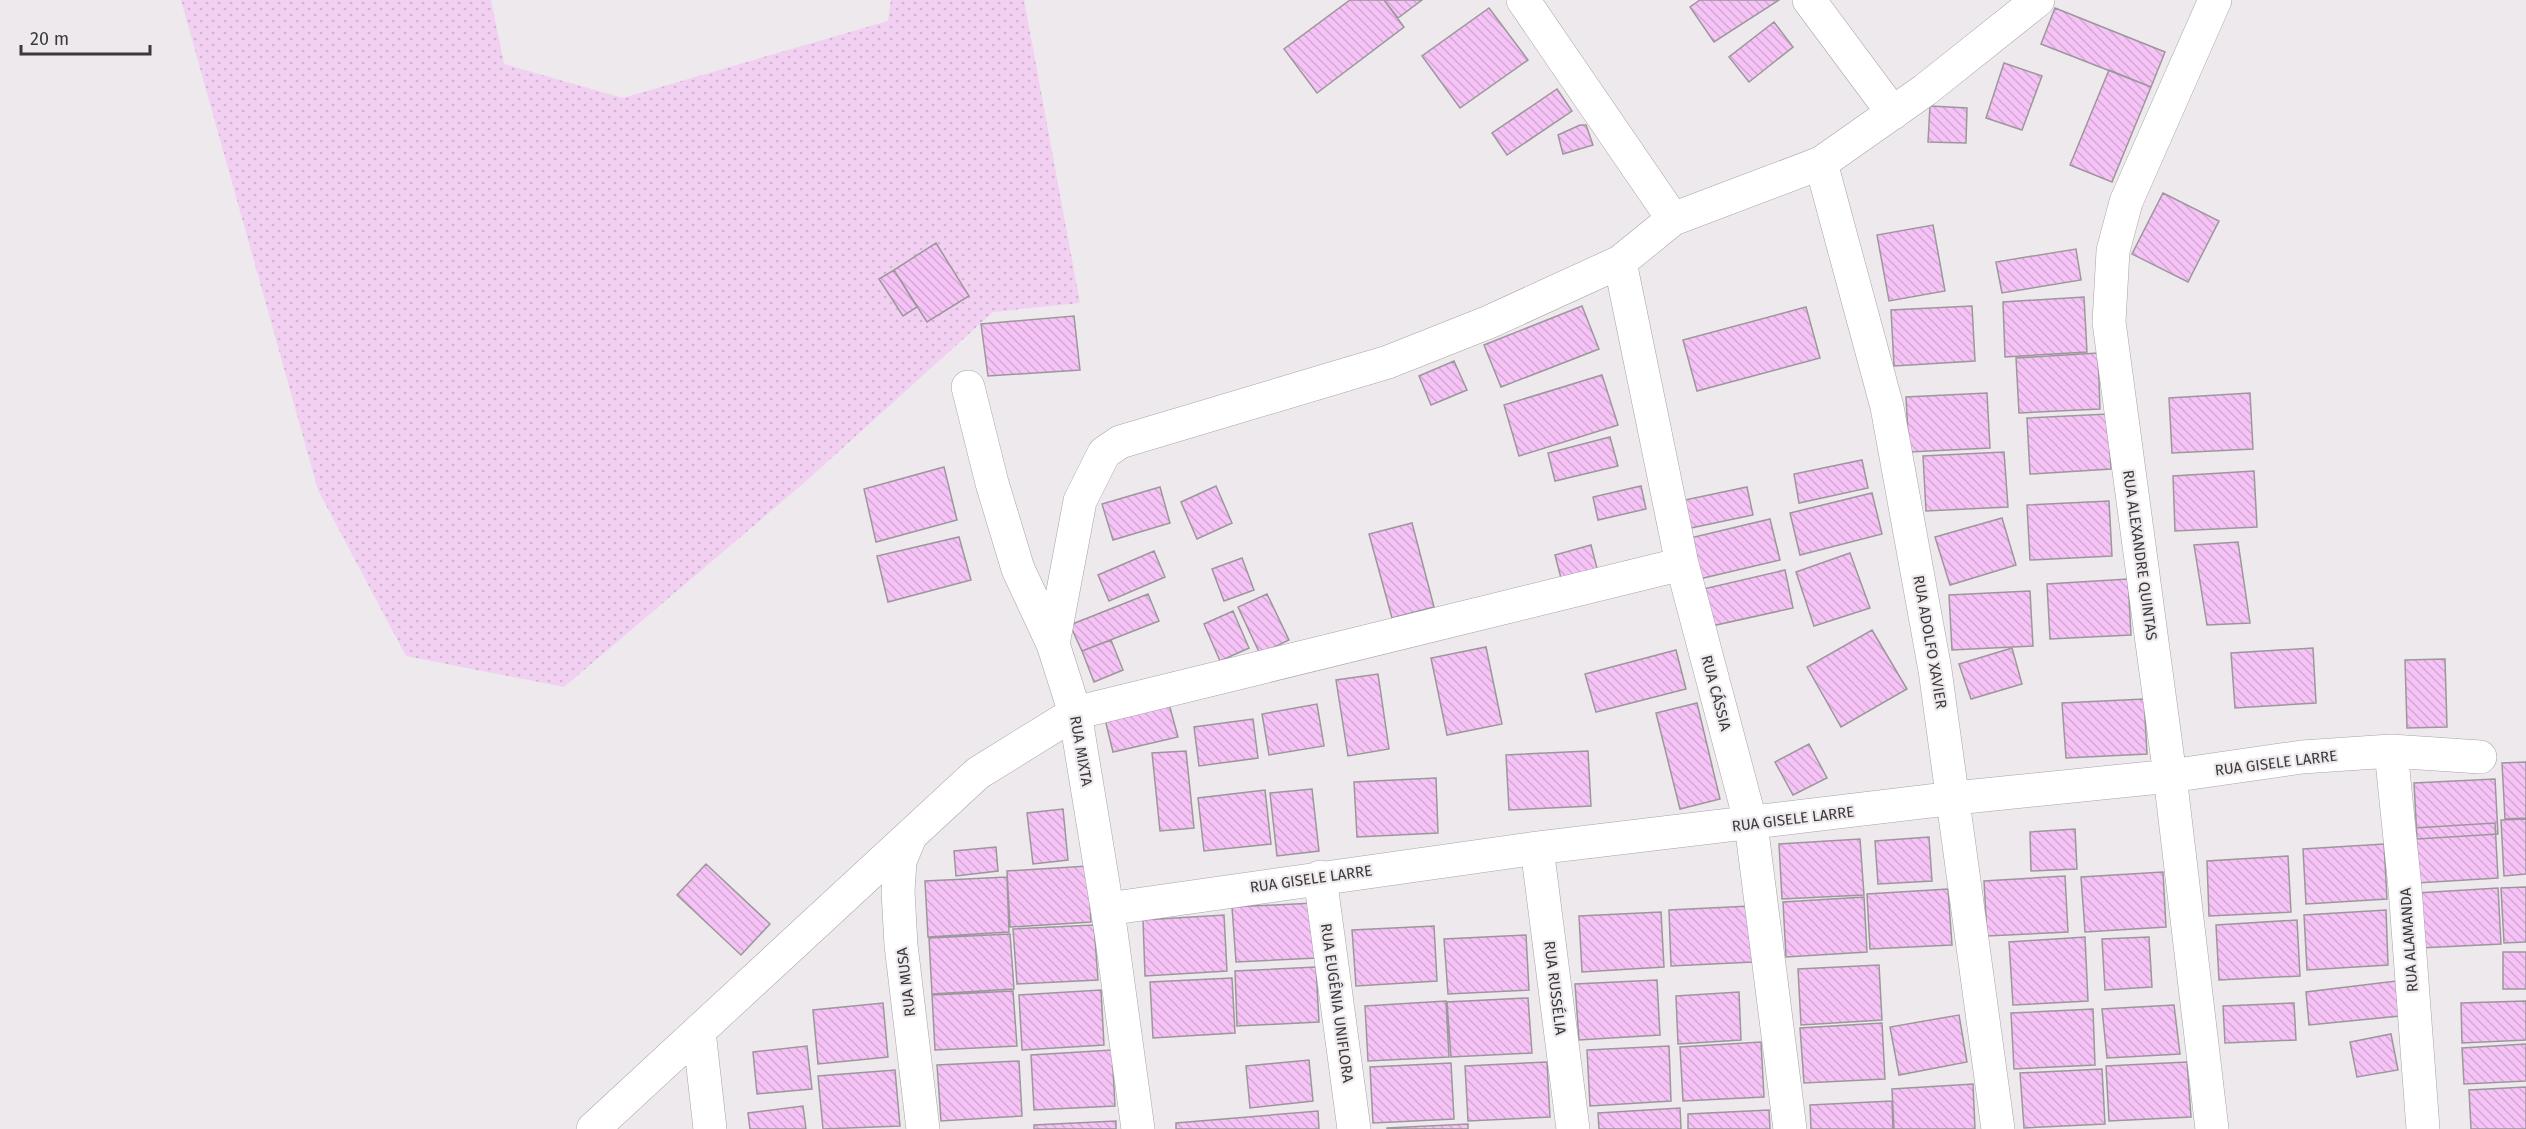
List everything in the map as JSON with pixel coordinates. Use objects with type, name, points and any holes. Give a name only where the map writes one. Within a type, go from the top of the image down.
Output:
[{"type":"street","points":[[1523,0],[1674,219]]},
{"type":"street","points":[[1809,0],[1893,113]]},
{"type":"street","points":[[1053,644],[1080,501],[1104,453],[1120,442],[1388,362],[1489,322],[1620,262],[1674,219],[1821,163],[1893,113],[2038,0]]},
{"type":"street","name":"RUA ALEXANDRE QUINTAS","points":[[2212,1129],[2170,776],[2109,322],[2113,251],[2126,202],[2215,0]]},
{"type":"street","name":"RUA ADOLFO XAVIER","points":[[1821,163],[1887,407],[1935,670],[1998,1129]]},
{"type":"street","name":"RUA CÁSSIA","points":[[1620,262],[1682,564],[1751,824],[1790,1129]]},
{"type":"street","name":"RUA MIXTA","points":[[968,387],[992,483],[1018,569],[1053,644],[1075,713],[1107,909],[1138,1129]]},
{"type":"street","points":[[593,1129],[978,773],[1075,713],[1682,564]]},
{"type":"street","name":"RUA GISELE LARRE","points":[[1107,909],[1537,848],[1954,798],[2170,776],[2302,757],[2391,751],[2481,757]]},
{"type":"street","name":"RUA ALAMANDA","points":[[2391,751],[2405,888],[2423,1129]]},
{"type":"street","name":"RUA MUSA","points":[[910,837],[900,861],[898,891],[901,945],[923,1129]]},
{"type":"street","name":"RUA RUSSÉLIA","points":[[1537,848],[1572,1129]]},
{"type":"street","name":"RUA EUGÊNIA UNIFLORA","points":[[1320,877],[1354,1129]]},
{"type":"street","points":[[699,1031],[710,1129]]},
{"type":"shaded area","points":[[181,0],[491,0],[504,64],[623,98],[888,21],[891,0],[1024,0],[1080,303],[993,312],[805,482],[564,687],[406,656],[318,490]]},
{"type":"building","points":[[1350,0],[1384,0],[1404,27],[1317,93],[1284,49]]},
{"type":"building","points":[[1384,0],[1422,0],[1398,18]]},
{"type":"building","points":[[1700,0],[1779,0],[1714,42],[1690,7]]},
{"type":"building","points":[[1489,8],[1528,60],[1460,108],[1422,56]]},
{"type":"building","points":[[2055,8],[2165,52],[2151,87],[2041,44]]},
{"type":"building","points":[[1774,22],[1793,47],[1749,82],[1729,57]]},
{"type":"building","points":[[2004,63],[2042,76],[2022,130],[1986,118]]},
{"type":"building","points":[[2109,70],[2151,87],[2112,182],[2070,165]]},
{"type":"building","points":[[1557,89],[1572,111],[1507,155],[1492,133]]},
{"type":"building","points":[[1930,106],[1967,108],[1966,143],[1928,142]]},
{"type":"building","points":[[1580,125],[1586,125],[1593,145],[1563,154],[1558,135]]},
{"type":"building","points":[[2163,193],[2219,221],[2188,282],[2132,254]]},
{"type":"building","points":[[1933,225],[1945,291],[1889,301],[1877,235]]},
{"type":"building","points":[[936,243],[969,296],[927,322],[894,270]]},
{"type":"building","points":[[2076,249],[2081,280],[2002,293],[1996,262]]},
{"type":"building","points":[[894,270],[917,307],[903,316],[879,279]]},
{"type":"building","points":[[2084,297],[2087,352],[2005,357],[2003,302]]},
{"type":"building","points":[[1582,306],[1599,349],[1501,387],[1484,345]]},
{"type":"building","points":[[1972,306],[1975,361],[1894,366],[1891,310]]},
{"type":"building","points":[[1806,307],[1820,358],[1697,391],[1683,340]]},
{"type":"building","points":[[1074,316],[1080,370],[988,376],[981,324]]},
{"type":"building","points":[[2098,353],[2100,409],[2019,413],[2016,358]]},
{"type":"building","points":[[1454,361],[1467,390],[1431,405],[1419,376]]},
{"type":"building","points":[[1602,375],[1618,425],[1519,456],[1504,405]]},
{"type":"building","points":[[1987,393],[1990,448],[1909,452],[1906,397]]},
{"type":"building","points":[[2250,393],[2253,449],[2172,453],[2169,398]]},
{"type":"building","points":[[2108,414],[2111,469],[2030,474],[2027,418]]},
{"type":"building","points":[[1610,437],[1618,466],[1555,481],[1548,453]]},
{"type":"building","points":[[2004,452],[2008,507],[1926,511],[1923,456]]},
{"type":"building","points":[[1862,460],[1868,488],[1799,503],[1794,474]]},
{"type":"building","points":[[944,467],[957,520],[876,542],[864,489]]},
{"type":"building","points":[[2254,471],[2257,527],[2175,531],[2173,476]]},
{"type":"building","points":[[1216,486],[1232,523],[1197,539],[1181,502]]},
{"type":"building","points":[[1641,486],[1646,509],[1598,520],[1593,497]]},
{"type":"building","points":[[1160,487],[1170,523],[1113,540],[1102,504]]},
{"type":"building","points":[[1747,487],[1753,515],[1686,529],[1680,501]]},
{"type":"building","points":[[1872,493],[1882,534],[1800,555],[1790,513]]},
{"type":"building","points":[[2109,501],[2112,556],[2030,560],[2027,505]]},
{"type":"building","points":[[2002,518],[2016,565],[1950,585],[1935,537]]},
{"type":"building","points":[[1770,519],[1780,560],[1695,580],[1686,539]]},
{"type":"building","points":[[1412,523],[1434,607],[1392,618],[1369,534]]},
{"type":"building","points":[[959,537],[971,580],[888,602],[877,556]]},
{"type":"building","points":[[2238,542],[2250,623],[2207,625],[2194,545]]},
{"type":"building","points":[[1591,545],[1598,572],[1562,582],[1555,555]]},
{"type":"building","points":[[1154,551],[1165,577],[1109,601],[1098,575]]},
{"type":"building","points":[[1850,553],[1870,608],[1814,626],[1796,572]]},
{"type":"building","points":[[1242,558],[1254,590],[1224,601],[1212,569]]},
{"type":"building","points":[[1785,570],[1793,608],[1707,627],[1699,590]]},
{"type":"building","points":[[2128,579],[2131,635],[2050,639],[2047,584]]},
{"type":"building","points":[[2030,591],[2033,646],[1952,650],[1949,595]]},
{"type":"building","points":[[1148,594],[1159,621],[1082,651],[1070,625]]},
{"type":"building","points":[[1267,594],[1289,640],[1260,654],[1238,607]]},
{"type":"building","points":[[1233,611],[1249,648],[1220,661],[1204,624]]},
{"type":"building","points":[[1872,630],[1907,689],[1841,727],[1807,667]]},
{"type":"building","points":[[1111,640],[1123,670],[1094,682],[1082,651]]},
{"type":"building","points":[[1486,647],[1502,724],[1447,735],[1431,658]]},
{"type":"building","points":[[2012,648],[2022,684],[1971,699],[1959,664]]},
{"type":"building","points":[[2313,648],[2316,703],[2235,708],[2231,653]]},
{"type":"building","points":[[1676,650],[1686,689],[1596,712],[1585,674]]},
{"type":"building","points":[[2445,659],[2447,727],[2407,728],[2405,660]]},
{"type":"building","points":[[1378,674],[1389,749],[1348,756],[1336,680]]},
{"type":"building","points":[[2144,699],[2147,754],[2066,758],[2062,703]]},
{"type":"building","points":[[1697,703],[1720,799],[1680,809],[1656,713]]},
{"type":"building","points":[[1169,704],[1178,737],[1113,752],[1105,719]]},
{"type":"building","points":[[1317,704],[1324,746],[1269,755],[1262,714]]},
{"type":"building","points":[[1253,719],[1258,758],[1199,766],[1194,727]]},
{"type":"building","points":[[1809,744],[1827,778],[1793,795],[1775,762]]},
{"type":"building","points":[[1186,751],[1194,828],[1160,831],[1152,753]]},
{"type":"building","points":[[1588,751],[1591,806],[1509,810],[1506,755]]},
{"type":"building","points":[[2526,762],[2526,818],[2505,819],[2502,763]]},
{"type":"building","points":[[1436,778],[1438,833],[1357,837],[1354,782]]},
{"type":"building","points":[[2495,779],[2498,834],[2417,839],[2414,783]]},
{"type":"building","points":[[1312,789],[1319,851],[1277,856],[1270,793]]},
{"type":"building","points":[[1265,790],[1271,844],[1204,851],[1198,798]]},
{"type":"building","points":[[1063,809],[1068,860],[1033,864],[1027,813]]},
{"type":"building","points":[[2526,819],[2526,874],[2504,876],[2501,820]]},
{"type":"building","points":[[2495,823],[2498,878],[2417,883],[2414,828]]},
{"type":"building","points":[[2075,829],[2077,869],[2031,871],[2030,832]]},
{"type":"building","points":[[1929,837],[1932,881],[1878,884],[1875,841]]},
{"type":"building","points":[[1860,839],[1864,895],[1782,899],[1779,844]]},
{"type":"building","points":[[2384,844],[2387,899],[2306,904],[2303,849]]},
{"type":"building","points":[[996,847],[998,871],[956,876],[954,851]]},
{"type":"building","points":[[2288,856],[2291,912],[2209,916],[2207,861]]},
{"type":"building","points":[[706,864],[770,924],[741,955],[677,895]]},
{"type":"building","points":[[1088,866],[1091,922],[1010,927],[1007,871]]},
{"type":"building","points":[[2163,872],[2166,927],[2085,932],[2081,877]]},
{"type":"building","points":[[2065,876],[2068,932],[1987,936],[1984,881]]},
{"type":"building","points":[[1007,877],[1009,932],[928,937],[925,881]]},
{"type":"building","points":[[2526,887],[2526,942],[2504,943],[2501,888]]},
{"type":"building","points":[[2498,888],[2501,944],[2420,948],[2417,893]]},
{"type":"building","points":[[1948,889],[1952,945],[1870,949],[1867,894]]},
{"type":"building","points":[[1864,897],[1867,952],[1786,957],[1783,902]]},
{"type":"building","points":[[1314,903],[1317,958],[1236,962],[1232,907]]},
{"type":"building","points":[[1750,906],[1753,962],[1671,966],[1669,910]]},
{"type":"building","points":[[2386,910],[2388,965],[2307,970],[2304,915]]},
{"type":"building","points":[[1661,912],[1664,967],[1582,972],[1579,916]]},
{"type":"building","points":[[1224,915],[1227,971],[1145,976],[1143,920]]},
{"type":"building","points":[[2297,920],[2300,976],[2219,980],[2216,925]]},
{"type":"building","points":[[1094,925],[1098,980],[1017,984],[1013,929]]},
{"type":"building","points":[[1434,926],[1437,981],[1356,986],[1352,930]]},
{"type":"building","points":[[1010,934],[1014,989],[932,994],[929,938]]},
{"type":"building","points":[[1526,935],[1529,990],[1448,994],[1444,939]]},
{"type":"building","points":[[2085,937],[2088,1001],[2013,1005],[2009,942]]},
{"type":"building","points":[[2149,937],[2152,987],[2105,990],[2102,939]]},
{"type":"building","points":[[2503,952],[2526,952],[2526,989],[2503,989]]},
{"type":"building","points":[[1879,965],[1882,1020],[1801,1025],[1798,969]]},
{"type":"building","points":[[1316,967],[1319,1022],[1237,1026],[1235,971]]},
{"type":"building","points":[[1232,978],[1235,1033],[1153,1038],[1150,982]]},
{"type":"building","points":[[1657,980],[1660,1035],[1579,1040],[1575,984]]},
{"type":"building","points":[[2396,981],[2400,1016],[2309,1025],[2306,992]]},
{"type":"building","points":[[1101,990],[1104,1045],[1022,1050],[1019,995]]},
{"type":"building","points":[[1013,991],[1017,1046],[935,1050],[932,995]]},
{"type":"building","points":[[1739,992],[1741,1040],[1678,1044],[1676,996]]},
{"type":"building","points":[[1528,998],[1532,1053],[1451,1057],[1447,1002]]},
{"type":"building","points":[[1446,1001],[1449,1057],[1368,1061],[1365,1006]]},
{"type":"building","points":[[2526,1001],[2526,1040],[2462,1043],[2461,1003]]},
{"type":"building","points":[[883,1003],[888,1057],[818,1064],[813,1010]]},
{"type":"building","points":[[2294,1003],[2296,1040],[2225,1043],[2223,1006]]},
{"type":"building","points":[[2174,1005],[2180,1054],[2107,1058],[2102,1009]]},
{"type":"building","points":[[2093,1009],[2095,1065],[2014,1069],[2011,1013]]},
{"type":"building","points":[[1959,1015],[1967,1062],[1899,1075],[1890,1027]]},
{"type":"building","points":[[1882,1023],[1885,1079],[1804,1083],[1800,1028]]},
{"type":"building","points":[[2391,1034],[2398,1070],[2357,1077],[2350,1042]]},
{"type":"building","points":[[1761,1042],[1764,1097],[1683,1101],[1680,1047]]},
{"type":"building","points":[[2526,1044],[2526,1081],[2464,1084],[2462,1048]]},
{"type":"building","points":[[807,1046],[812,1089],[757,1094],[753,1052]]},
{"type":"building","points":[[1669,1046],[1671,1101],[1590,1106],[1587,1050]]},
{"type":"building","points":[[1112,1050],[1115,1106],[1034,1110],[1031,1055]]},
{"type":"building","points":[[1309,1060],[1313,1101],[1250,1108],[1246,1066]]},
{"type":"building","points":[[1019,1061],[1022,1116],[941,1121],[937,1065]]},
{"type":"building","points":[[1547,1062],[1550,1117],[1468,1121],[1465,1066]]},
{"type":"building","points":[[2187,1062],[2191,1117],[2109,1121],[2106,1066]]},
{"type":"building","points":[[1451,1063],[1454,1119],[1373,1123],[1370,1067]]},
{"type":"building","points":[[2102,1069],[2105,1124],[2024,1128],[2020,1073]]},
{"type":"building","points":[[895,1070],[900,1126],[823,1129],[818,1076]]},
{"type":"building","points":[[1973,1084],[1975,1129],[1894,1129],[1892,1089]]},
{"type":"building","points":[[2526,1087],[2526,1129],[2471,1129],[2469,1090]]},
{"type":"building","points":[[1892,1101],[1893,1129],[1811,1129],[1810,1105]]},
{"type":"building","points":[[803,1106],[806,1129],[750,1129],[748,1113]]},
{"type":"building","points":[[1680,1108],[1681,1129],[1599,1129],[1598,1113]]},
{"type":"building","points":[[1769,1110],[1770,1129],[1688,1129],[1688,1114]]},
{"type":"building","points":[[1318,1111],[1319,1129],[1176,1129],[1176,1123]]},
{"type":"building","points":[[1116,1121],[1116,1129],[1034,1129],[1034,1125]]},
{"type":"building","points":[[1468,1124],[1468,1129],[1387,1129],[1387,1128]]}]
